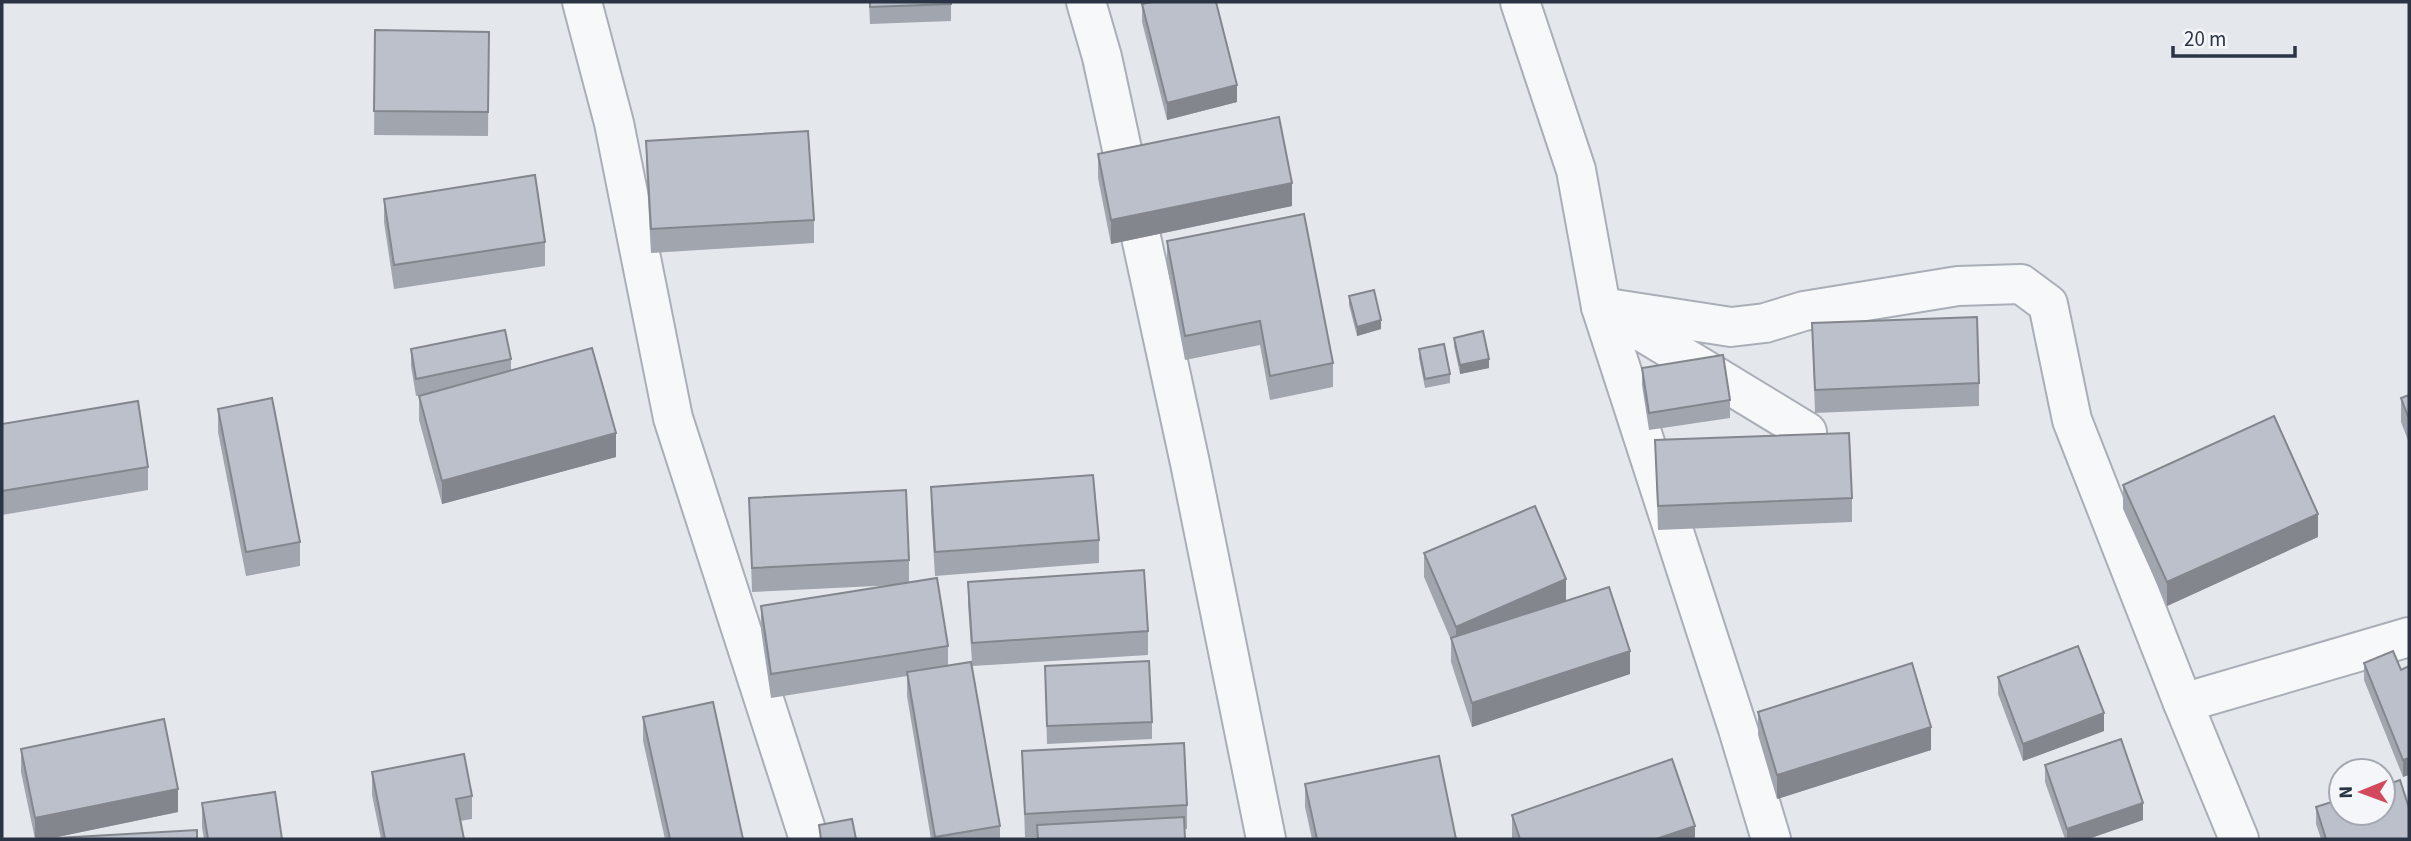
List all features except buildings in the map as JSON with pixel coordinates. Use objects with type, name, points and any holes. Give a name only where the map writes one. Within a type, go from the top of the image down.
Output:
[{"type":"street","points":[[582,2],[614,123],[673,418],[809,839]]},
{"type":"street","points":[[1086,2],[1102,57],[1190,463],[1266,839]]},
{"type":"street","points":[[1520,2],[1576,170],[1601,307],[1734,716],[1771,839]]},
{"type":"street","points":[[1601,307],[1731,327],[1765,323],[1804,311],[1958,286],[2021,284],[2048,304],[2072,420],[2239,839]]},
{"type":"street","points":[[1601,307],[1807,432]]},
{"type":"street","points":[[2183,704],[2409,637]]}]
